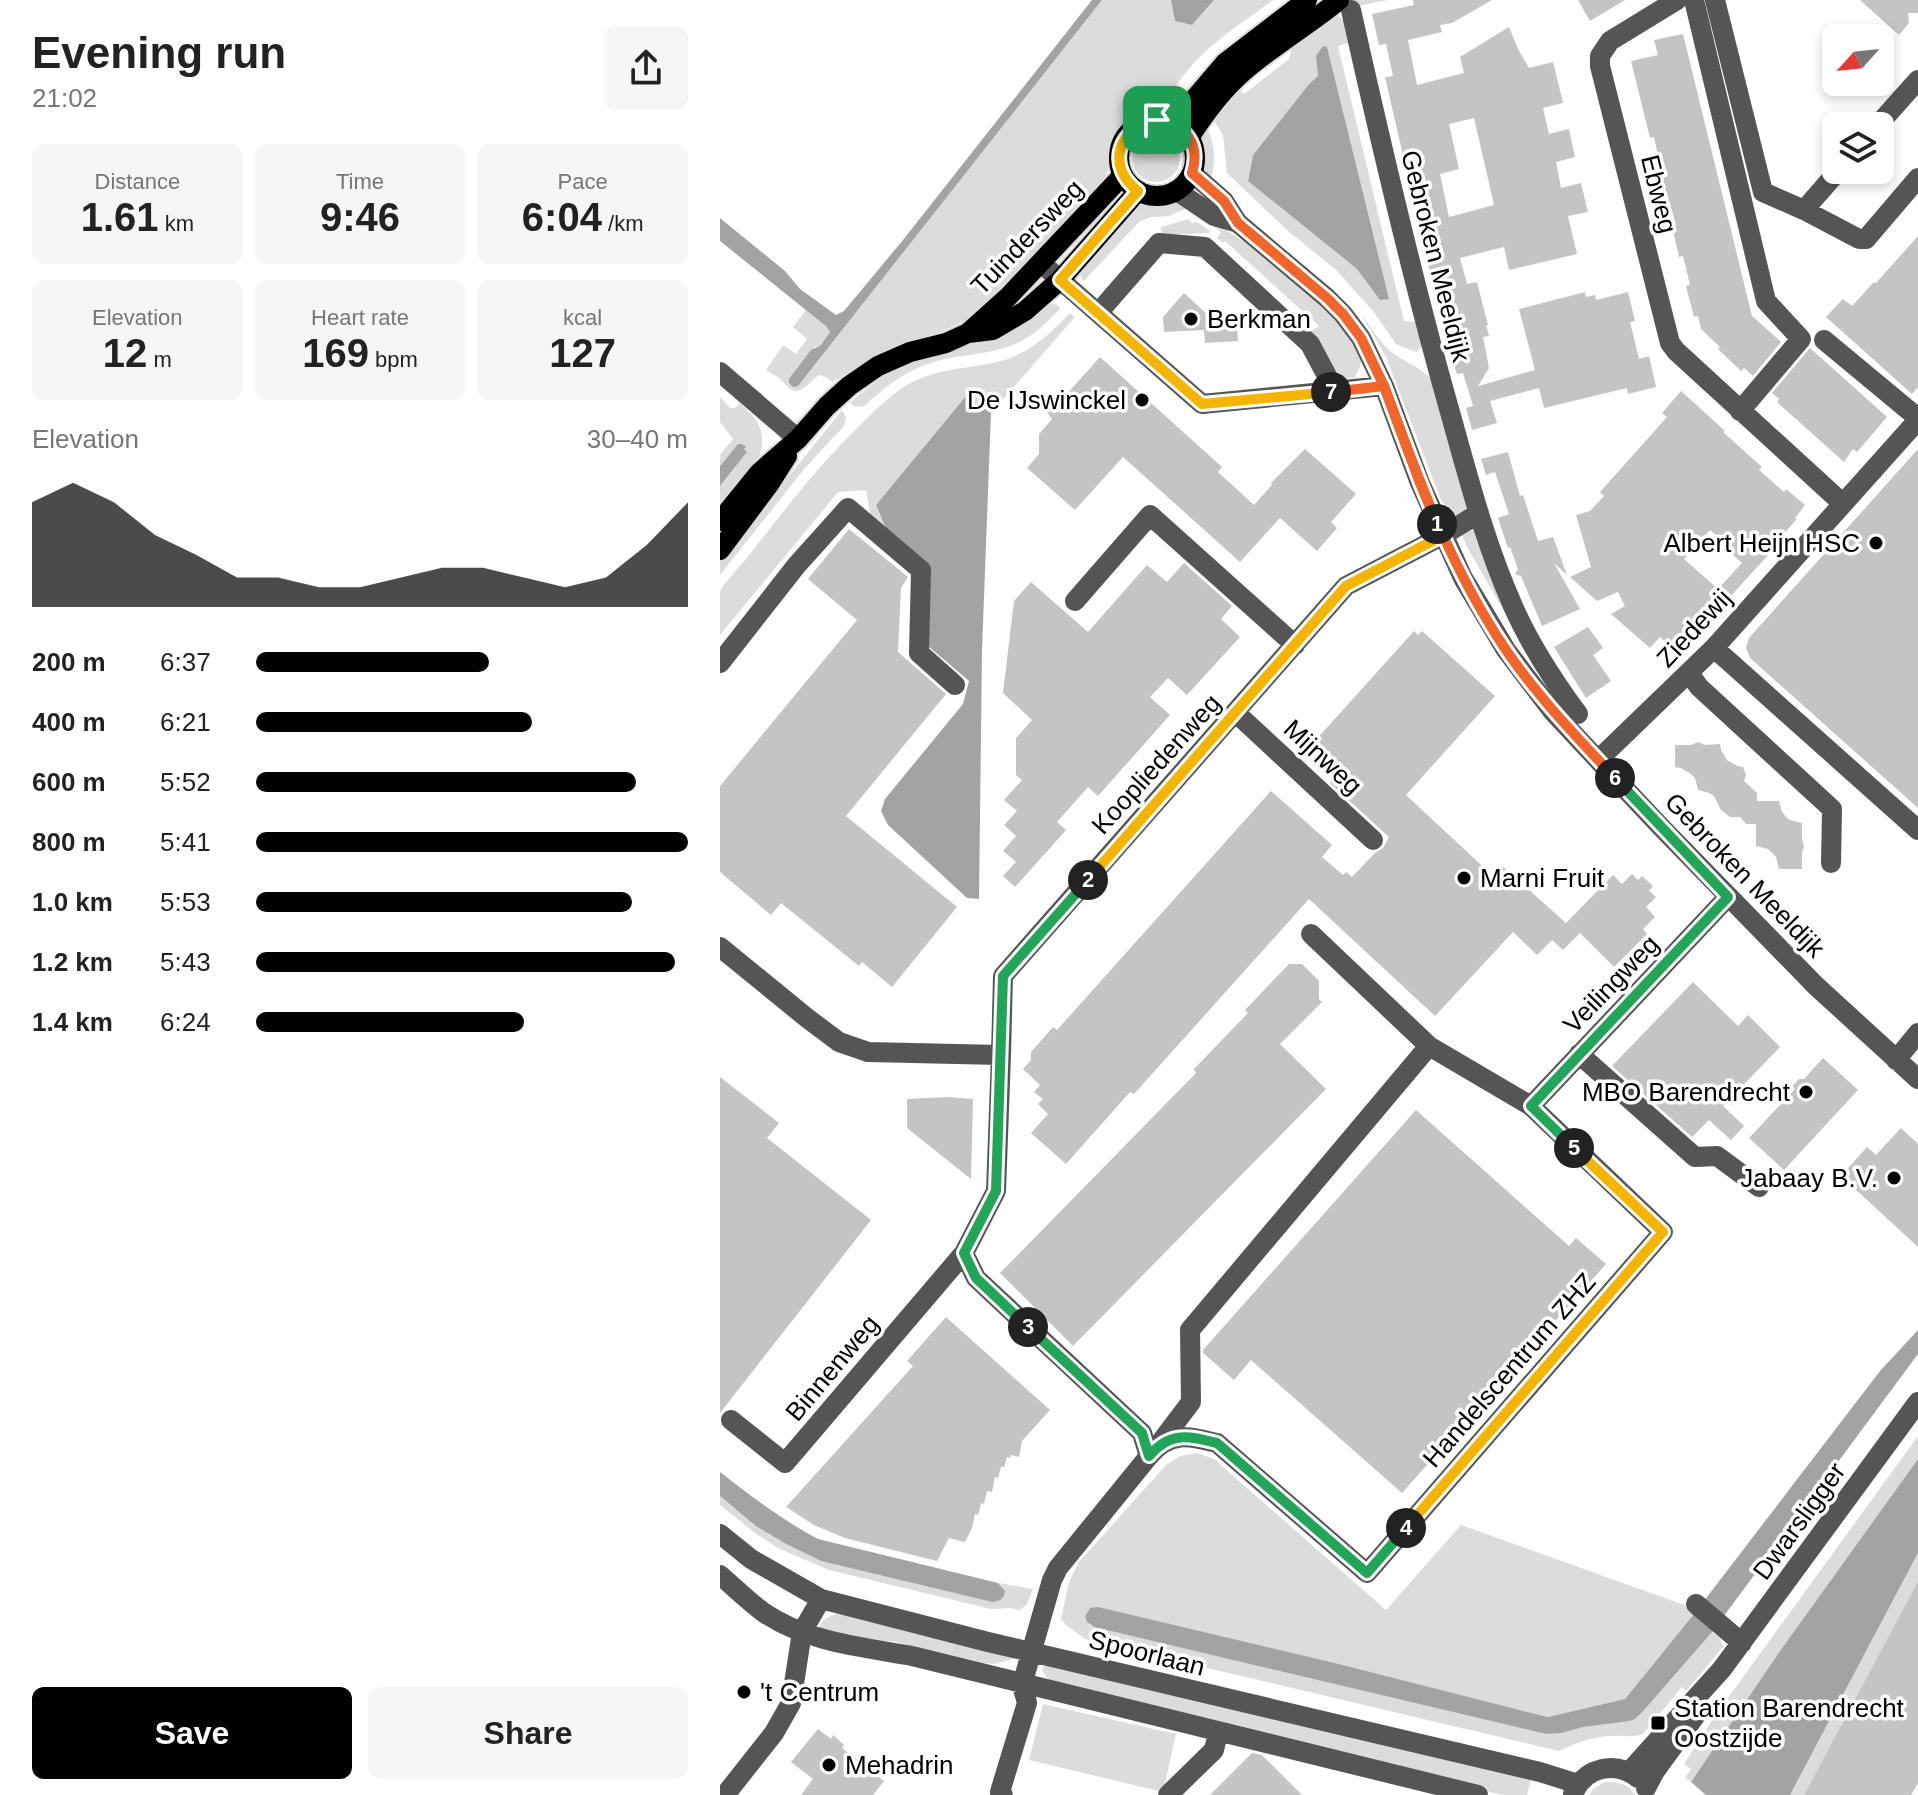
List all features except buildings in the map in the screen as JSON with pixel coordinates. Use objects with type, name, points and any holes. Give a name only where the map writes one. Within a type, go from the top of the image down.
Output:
[{"type":"main road","points":[[1189,138],[1224,90],[1315,4]]},
{"type":"main road","points":[[1169,123],[1240,50],[1315,4],[1345,5]]},
{"type":"main road","points":[[1157,120],[1181,129],[1189,138],[1195,155],[1192,173],[1177,191],[1164,196],[1151,196],[1138,191],[1123,175],[1119,163],[1120,150],[1133,129],[1157,120]]},
{"type":"main road","name":"Tuindersweg","points":[[720,521],[759,473],[798,439],[837,396],[878,366],[968,333],[1008,297],[1123,175]]},
{"type":"main road","name":"Tuindersweg","points":[[968,333],[993,330],[1025,311],[1060,280],[1138,191]]},
{"type":"main road","name":"Tuindersweg","points":[[720,550],[798,439]]},
{"type":"street","name":"Ebweg","points":[[1677,0],[1610,41],[1600,56],[1670,343],[1842,503]]},
{"type":"street","points":[[1694,0],[1766,301],[1801,339],[1740,411]]},
{"type":"street","points":[[1715,0],[1763,192],[1859,239],[1866,239],[1918,178]]},
{"type":"street","name":"Gebroken Meeldijk","points":[[1345,5],[1436,361],[1496,565],[1535,650],[1578,714]]},
{"type":"street","points":[[1889,112],[1918,80]]},
{"type":"street","name":"Gebroken Meeldijk","points":[[1192,173],[1224,201],[1238,223],[1327,298],[1361,338],[1384,386],[1442,536],[1463,578],[1506,650],[1553,712],[1816,986],[1918,1079]]},
{"type":"street","points":[[1804,210],[1827,184]]},
{"type":"street","name":"Gebroken Meeldijk","points":[[1177,191],[1214,216],[1238,223]]},
{"type":"street","points":[[1098,313],[1159,243],[1205,247],[1310,344],[1335,391]]},
{"type":"street","points":[[1041,263],[1202,404],[1384,386]]},
{"type":"street","points":[[1824,340],[1918,419]]},
{"type":"street","points":[[720,372],[798,439]]},
{"type":"street","name":"Ziedewij","points":[[1598,760],[1714,648],[1918,419]]},
{"type":"street","points":[[720,663],[796,566],[848,508],[921,570],[919,653],[955,685]]},
{"type":"street","points":[[1442,536],[1479,513]]},
{"type":"street","points":[[1075,601],[1150,515],[1295,645]]},
{"type":"street","name":"Koopliedenweg","points":[[964,1253],[996,1191],[1003,976],[1346,586],[1442,536]]},
{"type":"street","points":[[1714,648],[1918,830]]},
{"type":"street","points":[[1689,673],[1699,687],[1832,809],[1831,863]]},
{"type":"street","name":"Mijnweg","points":[[1236,713],[1373,840]]},
{"type":"street","name":"Veilingweg","points":[[1531,1106],[1728,897]]},
{"type":"street","name":"Handelscentrum ZHZ","points":[[1155,1449],[1186,1436],[1217,1443],[1367,1573],[1663,1232],[1531,1106],[1429,1046],[1311,934]]},
{"type":"street","points":[[720,947],[839,1042],[868,1052],[1001,1055]]},
{"type":"street","points":[[1896,1060],[1918,1033]]},
{"type":"street","points":[[1003,1795],[1000,1792],[1027,1703],[1022,1685],[1052,1580],[1058,1568],[1191,1402],[1190,1330],[1429,1046]]},
{"type":"street","points":[[1579,1054],[1695,1157],[1717,1156],[1759,1187]]},
{"type":"street","points":[[964,1253],[976,1278],[1142,1433],[1155,1449]]},
{"type":"street","name":"Binnenweg","points":[[731,1420],[785,1463],[964,1253]]},
{"type":"street","name":"Dwarsligger","points":[[1648,1792],[1655,1771],[1705,1703],[1737,1639],[1918,1402]]},
{"type":"street","name":"Spoorlaan","points":[[720,1534],[751,1559],[821,1599],[988,1642],[1540,1772],[1576,1789]]},
{"type":"street","points":[[720,1575],[764,1613],[828,1641],[912,1656],[1218,1733],[1409,1787],[1478,1795]]},
{"type":"street","points":[[725,1795],[774,1733],[791,1703],[802,1632],[821,1599]]},
{"type":"street","points":[[1696,1604],[1737,1639]]},
{"type":"street","name":"Dwarsligger","points":[[1629,1772],[1722,1669]]},
{"type":"street","points":[[1168,1795],[1214,1750],[1218,1733]]},
{"type":"street","points":[[1576,1789],[1585,1777],[1611,1767],[1629,1772],[1639,1779],[1648,1792]]},
{"type":"shaded area","points":[[1092,0],[1102,0],[798,386],[793,387],[789,379],[811,350],[821,345],[830,332],[720,241],[720,218],[785,271],[800,289],[836,315],[844,311]]},
{"type":"shaded area","points":[[1102,0],[1171,0],[1175,21],[1192,25],[1214,0],[1273,0],[1196,61],[1176,86],[1177,95],[1184,103],[1168,111],[1140,114],[1121,127],[1102,185],[1010,287],[972,317],[934,335],[893,347],[832,382],[819,375],[804,388],[794,391],[766,370],[783,345],[796,354],[807,339],[793,327],[806,310],[831,333],[821,345],[814,347],[798,386]]},
{"type":"shaded area","points":[[1171,0],[1214,0],[1192,25],[1175,21]]},
{"type":"shaded area","points":[[1348,0],[1388,0],[1337,14],[1349,27],[1351,42],[1338,46],[1404,321],[1418,322],[1424,345],[1416,352],[1396,344],[1373,311],[1336,270],[1288,231],[1227,173],[1223,135],[1211,116],[1237,87],[1244,94],[1289,59],[1292,46]],"holes":[[[1318,76],[1380,299],[1357,269],[1248,181],[1253,155]]]},
{"type":"shaded area","points":[[1323,46],[1327,47],[1389,299],[1380,300],[1357,269],[1248,181],[1253,155],[1318,76],[1316,56]]},
{"type":"shaded area","points":[[1206,126],[1214,152],[1211,179],[1201,153]]},
{"type":"shaded area","points":[[1156,134],[1173,141],[1180,158],[1173,175],[1156,182],[1139,175],[1132,158],[1139,141]]},
{"type":"shaded area","points":[[1179,202],[1189,207],[1169,216],[1151,217],[1139,222],[1082,280],[1080,272],[1133,207]]},
{"type":"shaded area","points":[[1197,214],[1261,253],[1326,308],[1342,327],[1361,360],[1354,378],[1327,380],[1308,333],[1319,326],[1225,241],[1223,243],[1217,238],[1221,232]]},
{"type":"shaded area","points":[[1189,219],[1209,233],[1162,235],[1161,227]]},
{"type":"shaded area","points":[[1053,304],[1060,309],[1018,343],[925,365],[899,378],[863,407],[850,403],[900,368],[928,356],[991,338],[1044,305]]},
{"type":"shaded area","points":[[1360,312],[1389,350],[1432,380],[1468,508],[1464,514],[1449,513],[1441,500],[1386,357]]},
{"type":"shaded area","points":[[1070,313],[1075,317],[991,413],[966,396],[876,505],[888,533],[871,518],[866,490],[838,492],[720,635],[720,592],[725,584],[817,471],[883,403],[907,385],[929,375],[1001,361],[1021,353],[1047,335]]},
{"type":"shaded area","points":[[966,396],[991,413],[982,650],[979,899],[967,898],[888,825],[881,811],[885,799],[963,704],[969,681],[928,646],[930,567],[888,533],[876,505]]},
{"type":"shaded area","points":[[720,397],[730,408],[740,403],[751,414],[762,434],[762,446],[745,481],[720,510],[720,486],[747,452],[738,444],[720,466],[720,455],[733,439],[720,422]]},
{"type":"shaded area","points":[[842,410],[846,417],[844,426],[805,468],[720,575],[720,562]]},
{"type":"shaded area","points":[[738,444],[746,447],[747,452],[720,486],[720,466]]},
{"type":"shaded area","points":[[1475,528],[1548,675],[1505,613],[1467,547],[1462,535],[1465,529]]},
{"type":"shaded area","points":[[1918,1330],[1918,1354],[1712,1632],[1635,1719],[1546,1734],[1094,1627],[1087,1622],[1085,1616],[1090,1608],[1098,1607],[1548,1717],[1625,1699],[1880,1371]]},
{"type":"shaded area","points":[[1918,1436],[1918,1459],[1780,1651],[1691,1782],[1685,1778],[1691,1769],[1684,1764],[1717,1713]]},
{"type":"shaded area","points":[[1197,1453],[1214,1459],[1386,1610],[1461,1525],[1687,1606],[1694,1614],[1625,1699],[1549,1717],[1339,1664],[1090,1608],[1085,1616],[1090,1626],[1546,1734],[1635,1719],[1712,1632],[1720,1638],[1723,1647],[1686,1691],[1682,1687],[1643,1734],[1597,1738],[1559,1751],[1085,1639],[1061,1619],[1069,1582],[1079,1562],[1166,1465],[1180,1456]]},
{"type":"shaded area","points":[[1918,1459],[1918,1553],[1790,1795],[1706,1795],[1691,1782],[1780,1651]]},
{"type":"shaded area","points":[[720,1472],[780,1516],[818,1539],[998,1583],[1005,1591],[1004,1596],[992,1602],[821,1561],[756,1526],[720,1496]]},
{"type":"shaded area","points":[[720,1496],[757,1526],[821,1561],[992,1602],[1001,1585],[998,1583],[1033,1589],[1027,1604],[1020,1610],[991,1609],[829,1570],[778,1548],[755,1533],[720,1505]]},
{"type":"shaded area","points":[[1918,1553],[1918,1581],[1804,1795],[1790,1795]]},
{"type":"shaded area","points":[[836,1614],[1013,1656],[1013,1659],[995,1664],[984,1663],[892,1641],[847,1640],[820,1630],[823,1621]]},
{"type":"shaded area","points":[[1045,1665],[1532,1777],[1527,1795],[1503,1795],[1071,1693],[1047,1677],[1042,1669]]},
{"type":"shaded area","points":[[1043,1704],[1176,1734],[1163,1792],[1029,1760]]},
{"type":"shaded area","points":[[1605,1782],[1622,1784],[1635,1795],[1589,1795]]},
{"type":"place","name":"Berkman","points":[[1191,319]]},
{"type":"place","name":"De IJswinckel","points":[[1142,400]]},
{"type":"place","name":"Albert Heijn HSC","points":[[1876,543]]},
{"type":"place","name":"Marni Fruit","points":[[1464,878]]},
{"type":"place","name":"MBO Barendrecht","points":[[1806,1092]]},
{"type":"place","name":"Jabaay B.V.","points":[[1894,1178]]},
{"type":"place","name":"'t Centrum","points":[[744,1692]]},
{"type":"place","name":"Station Barendrecht Oostzijde","points":[[1658,1723]]},
{"type":"place","name":"Mehadrin","points":[[829,1765]]},
{"type":"route","points":[[1157,120],[1133,129],[1120,150],[1119,163],[1123,175],[1138,191],[1060,280],[1202,404],[1384,386],[1420,483],[1442,536],[1506,650],[1553,712],[1728,897],[1531,1106],[1663,1232],[1367,1573],[1217,1443],[1186,1436],[1160,1443],[1149,1456],[1142,1433],[976,1278],[964,1253],[996,1191],[1003,976],[1346,586],[1442,536],[1384,386],[1361,338],[1327,298],[1238,223],[1224,201],[1192,173],[1195,164],[1193,146],[1181,129],[1157,120]]}]
